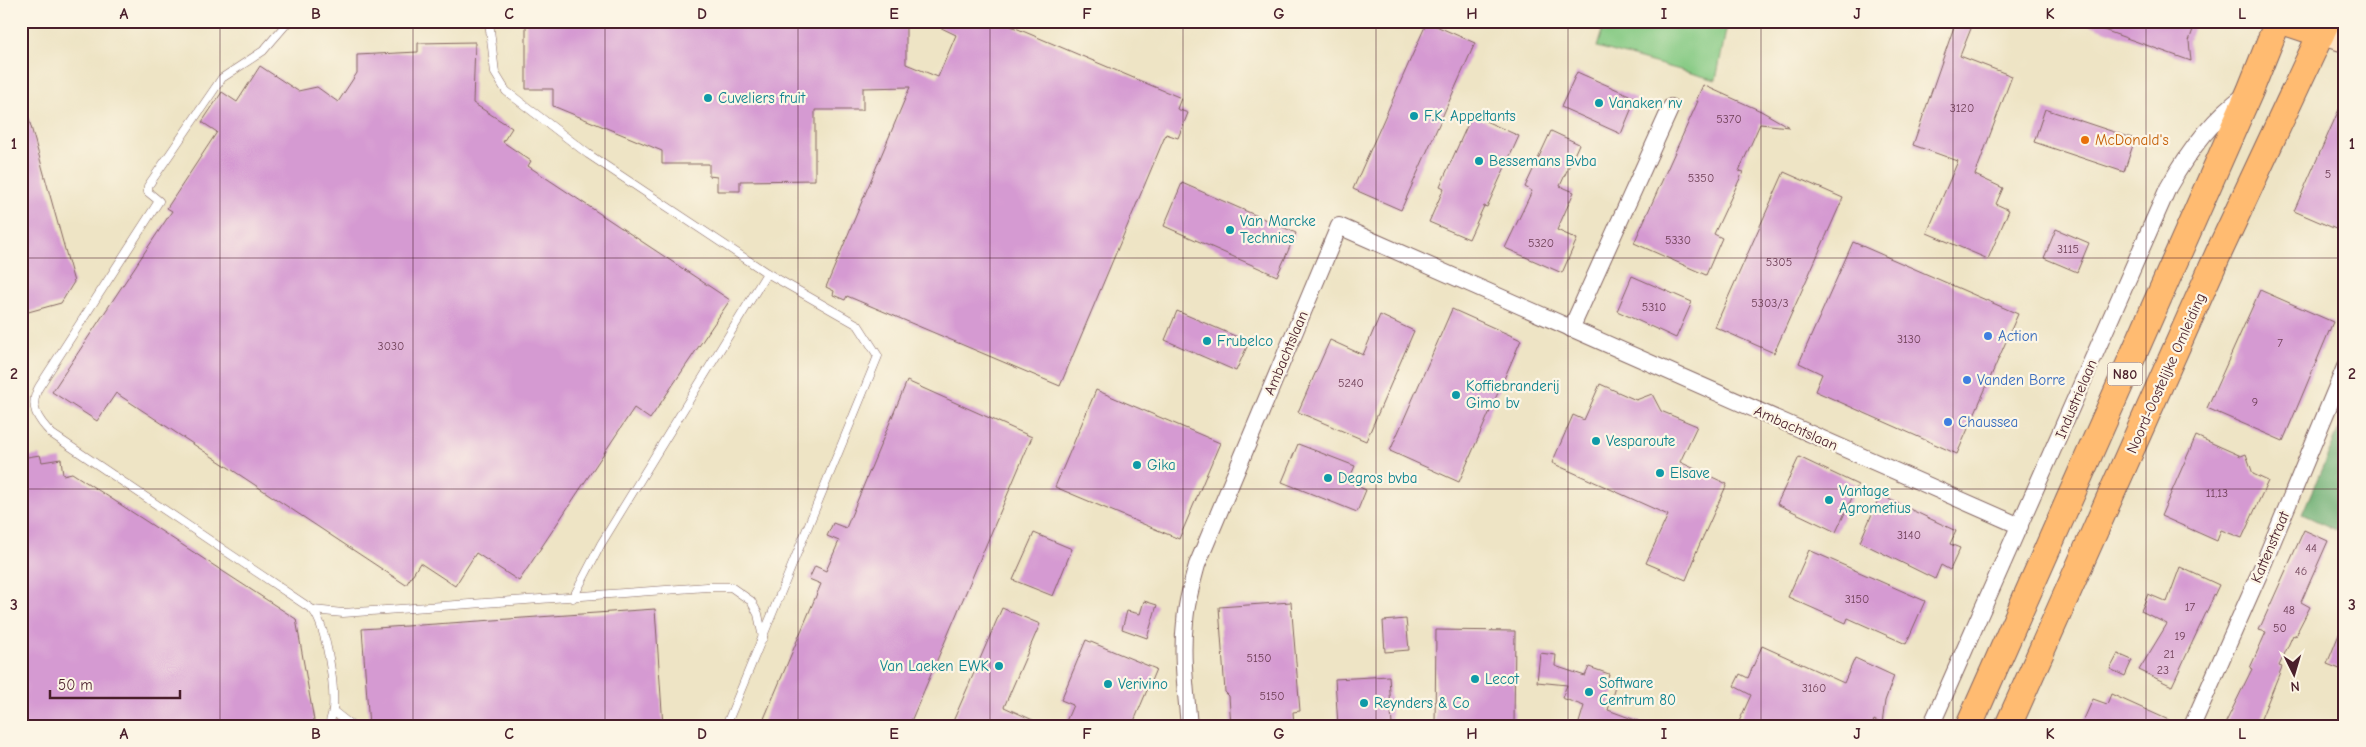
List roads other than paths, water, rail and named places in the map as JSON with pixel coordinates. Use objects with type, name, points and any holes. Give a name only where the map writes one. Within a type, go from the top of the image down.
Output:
[{"type":"main road","name":"N80","points":[[1969,726],[2250,92],[2278,21]]},
{"type":"main road","points":[[2282,21],[2331,32]]},
{"type":"main road","name":"Noord-Oostelijke Omleiding","points":[[2008,726],[2219,252],[2331,32]]},
{"type":"street","name":"Industrielaan","points":[[1931,726],[2168,188],[2200,138],[2230,106],[2250,92]]},
{"type":"street","points":[[1572,329],[1671,107]]},
{"type":"street","name":"Ambachtslaan","points":[[1189,726],[1183,650],[1184,622],[1188,596],[1197,565],[1339,226],[2020,526]]},
{"type":"street","name":"Kattenstraat","points":[[2192,726],[2260,572],[2345,367]]},
{"type":"lane","points":[[288,21],[263,52],[222,78],[148,186],[148,192],[159,201],[39,387],[34,399],[34,408],[40,422],[52,434],[312,610],[321,625],[327,644],[333,711],[329,726]]},
{"type":"lane","points":[[490,21],[495,73],[506,90],[588,154],[767,272],[858,325],[878,356],[726,726]]},
{"type":"lane","points":[[573,598],[601,544],[767,272]]},
{"type":"lane","points":[[312,610],[343,613],[707,587],[731,587],[751,601],[758,614],[763,638]]},
{"type":"lane","points":[[333,711],[352,726]]},
{"type":"place","name":"Cuveliers fruit","points":[[708,98]]},
{"type":"place","name":"Vanaken nv","points":[[1599,103]]},
{"type":"place","name":"F.K. Appeltants","points":[[1414,116]]},
{"type":"place","name":"McDonald's","points":[[2085,140]]},
{"type":"place","name":"Bessemans Bvba","points":[[1479,161]]},
{"type":"place","name":"Van Marcke Technics","points":[[1230,230]]},
{"type":"place","name":"Action","points":[[1988,336]]},
{"type":"place","name":"Frubelco","points":[[1207,341]]},
{"type":"place","name":"Vanden Borre","points":[[1967,380]]},
{"type":"place","name":"Koffiebranderij Gimo bv","points":[[1456,395]]},
{"type":"place","name":"Chaussea","points":[[1948,422]]},
{"type":"place","name":"Vesparoute","points":[[1596,441]]},
{"type":"place","name":"Gika","points":[[1137,465]]},
{"type":"place","name":"Elsave","points":[[1660,473]]},
{"type":"place","name":"Degros bvba","points":[[1328,478]]},
{"type":"place","name":"Vantage Agrometius","points":[[1829,500]]},
{"type":"place","name":"Van Laeken EWK","points":[[999,666]]},
{"type":"place","name":"Lecot","points":[[1475,679]]},
{"type":"place","name":"Verivino","points":[[1108,684]]},
{"type":"place","name":"Software Centrum 80","points":[[1589,692]]},
{"type":"place","name":"Reynders & Co","points":[[1364,703]]}]
